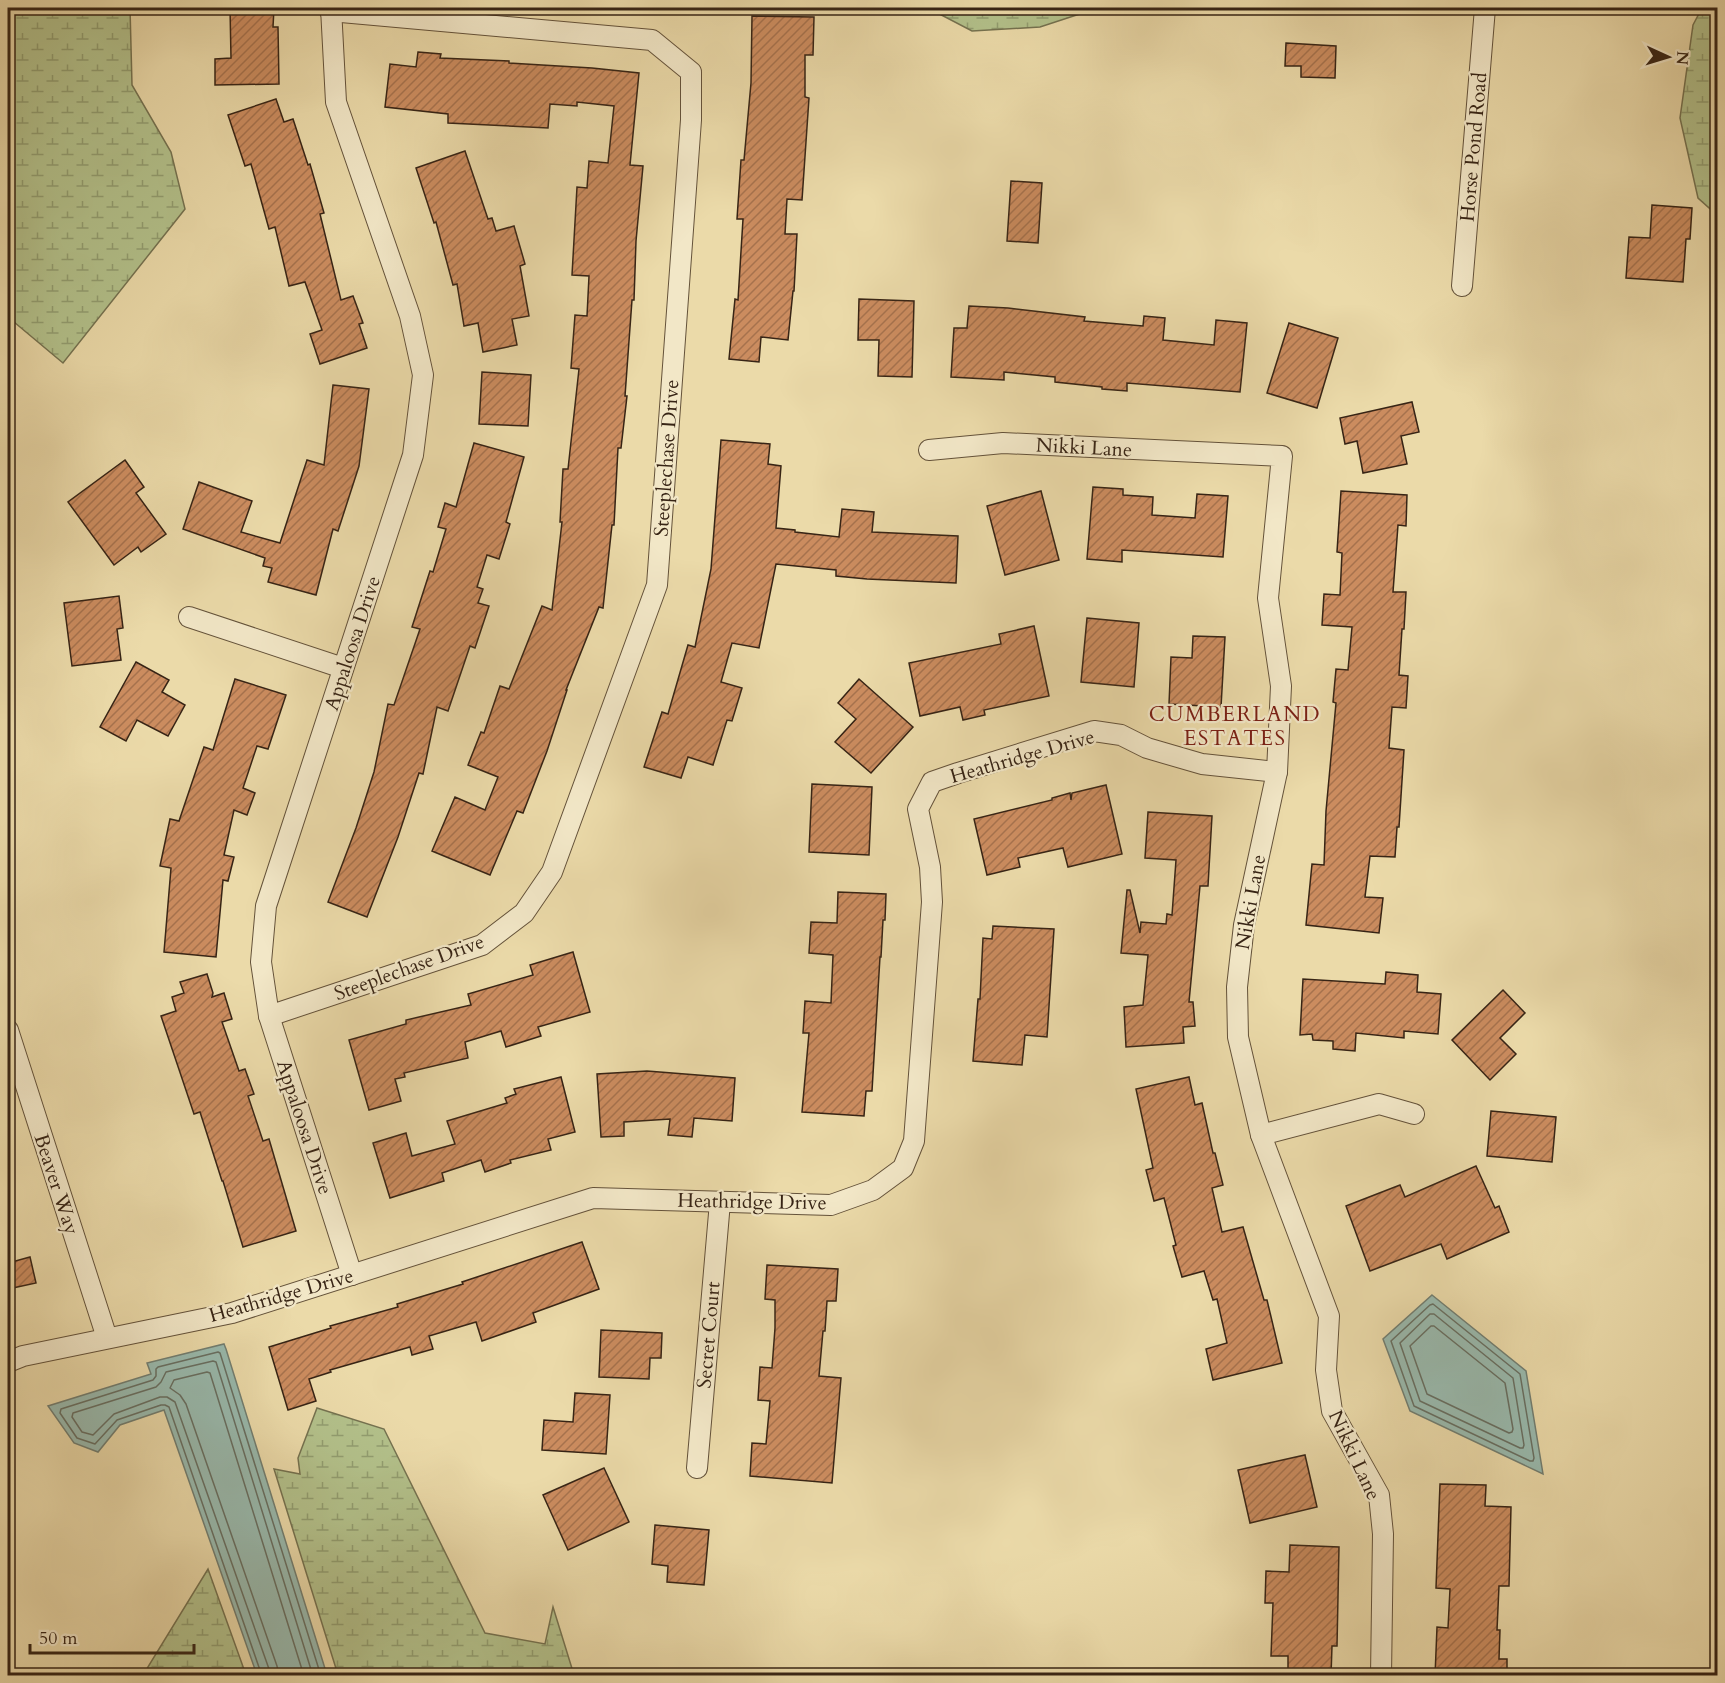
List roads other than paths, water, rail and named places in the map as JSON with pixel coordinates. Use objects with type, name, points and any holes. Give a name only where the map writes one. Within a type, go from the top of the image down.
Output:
[{"type":"street","name":"Horse Pond Road","points":[[1462,286],[1485,8]]},
{"type":"street","name":"Appaloosa Drive","points":[[331,9],[336,102],[410,316],[423,375],[413,455],[266,906],[261,962],[269,1016],[352,1275]]},
{"type":"street","name":"Steeplechase Drive","points":[[269,1016],[482,945],[524,913],[552,872],[657,585],[691,120],[692,72],[652,40],[331,9]]},
{"type":"street","name":"Nikki Lane","points":[[929,450],[1003,443],[1282,456],[1268,598],[1281,686],[1276,772],[1244,925],[1237,987],[1238,1037],[1261,1135],[1329,1316],[1326,1370],[1332,1411],[1378,1495],[1383,1534],[1381,1676]]},
{"type":"street","points":[[189,617],[343,668]]},
{"type":"street","name":"Heathridge Drive","points":[[8,1362],[23,1356],[232,1312],[593,1198],[831,1204],[873,1190],[903,1168],[914,1141],[932,902],[930,867],[918,809],[932,782],[1094,731],[1121,735],[1147,748],[1202,764],[1276,772]]},
{"type":"street","name":"Beaver Way","points":[[8,1030],[107,1338]]},
{"type":"street","points":[[1261,1135],[1379,1104],[1414,1114]]},
{"type":"street","name":"Secret Court","points":[[697,1468],[720,1202]]},
{"type":"water","points":[[1432,1295],[1526,1371],[1543,1474],[1410,1411],[1383,1339]]},
{"type":"water","points":[[224,1344],[327,1675],[257,1675],[164,1410],[120,1425],[98,1452],[74,1443],[48,1406],[151,1374],[147,1363]]},
{"type":"district","name":"CUMBERLAND ESTATES","points":[[1235,726]]}]
